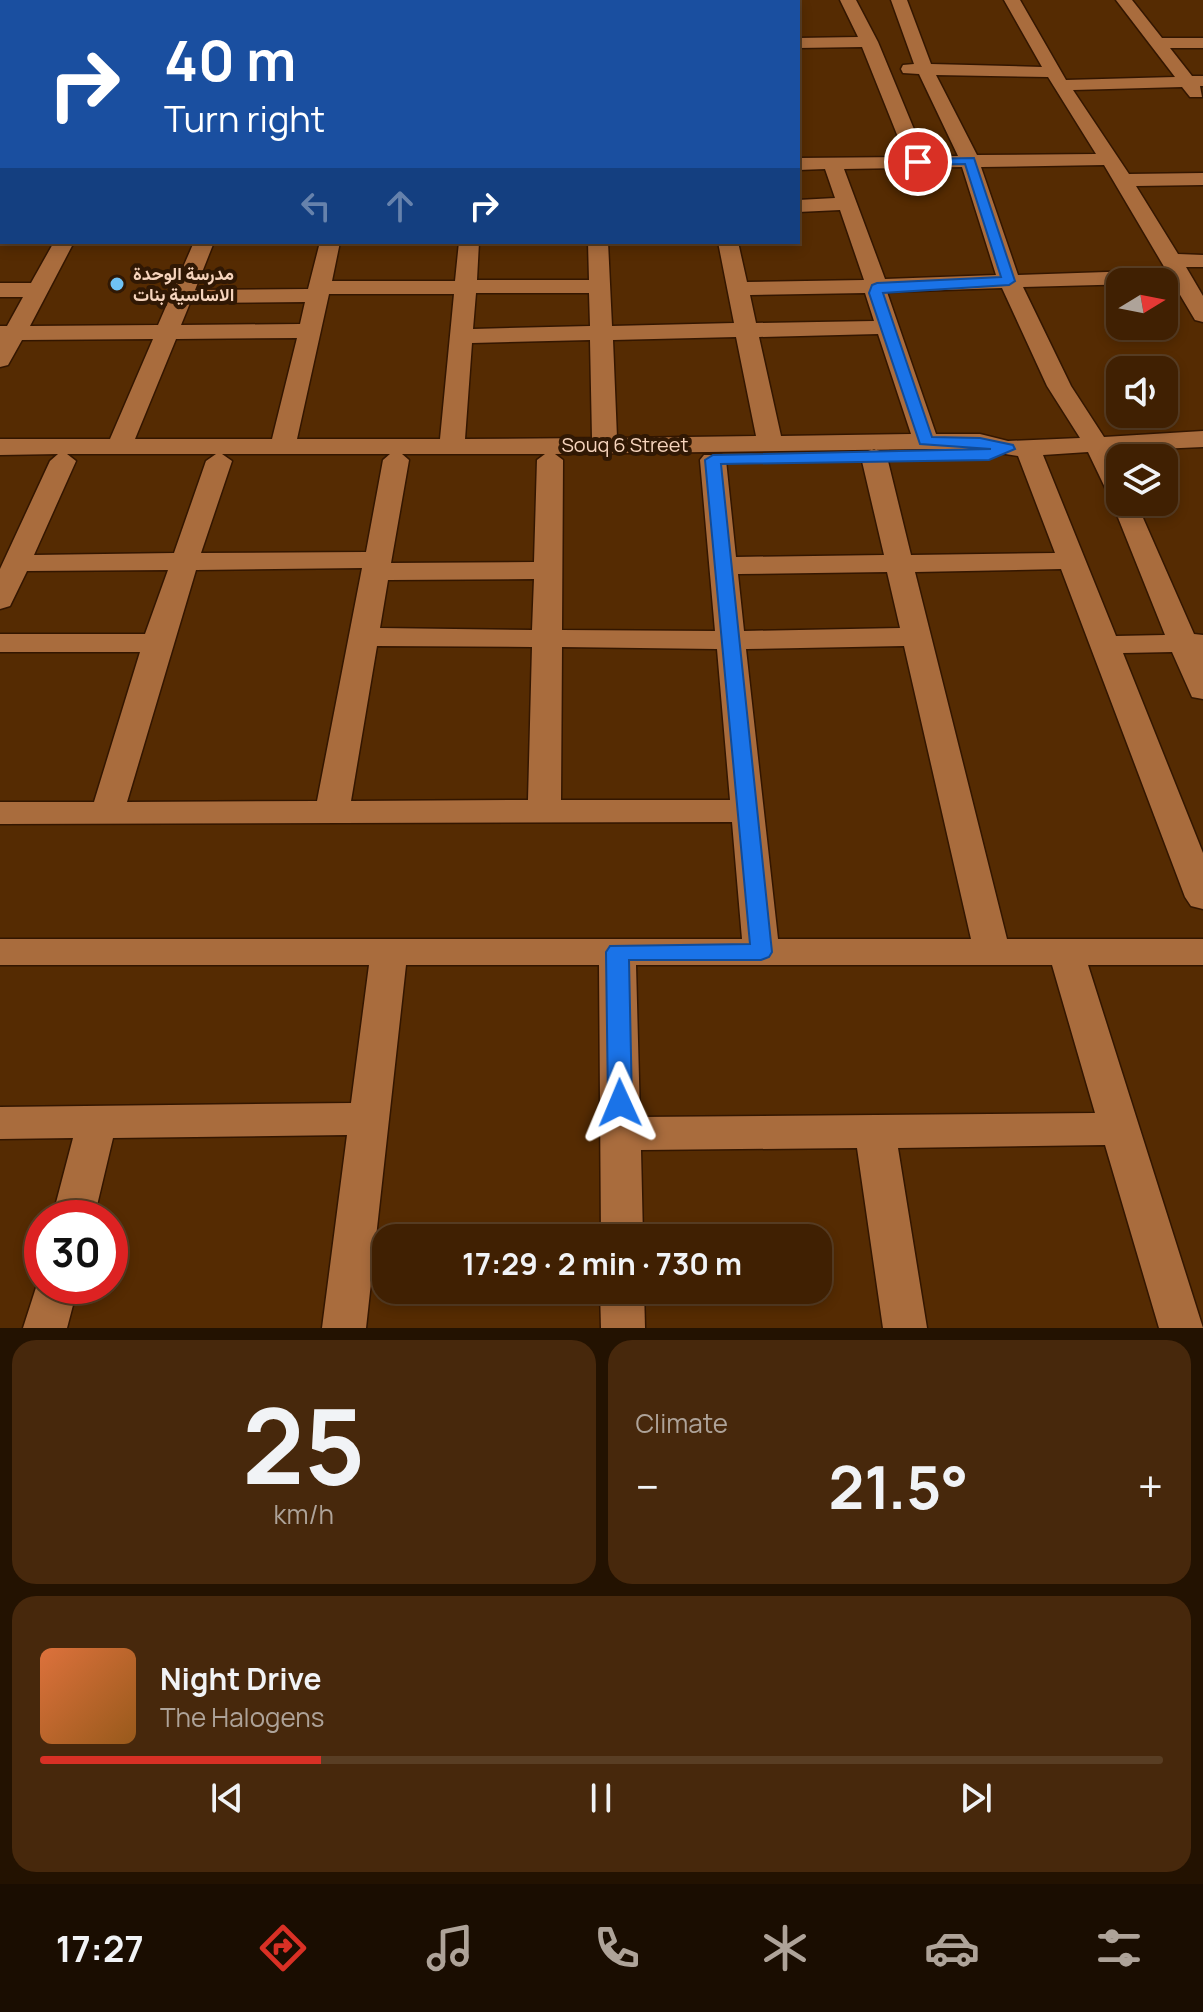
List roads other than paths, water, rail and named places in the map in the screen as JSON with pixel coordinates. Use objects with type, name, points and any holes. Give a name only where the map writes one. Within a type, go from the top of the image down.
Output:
[{"type":"street","points":[[848,0],[870,42],[918,162]]},
{"type":"street","points":[[899,0],[925,70],[970,161],[1009,281],[1059,386],[1106,463]]},
{"type":"street","points":[[1012,0],[1121,180],[1140,206],[1174,268],[1203,261]]},
{"type":"street","points":[[1124,0],[1195,81],[1203,102]]},
{"type":"street","points":[[800,43],[870,42]]},
{"type":"street","points":[[1160,43],[1203,43]]},
{"type":"street","points":[[881,69],[1195,81]]},
{"type":"street","points":[[800,164],[1108,159]]},
{"type":"street","points":[[833,164],[877,287],[926,441]]},
{"type":"street","points":[[1121,180],[1203,179]]},
{"type":"street","points":[[800,206],[846,204]]},
{"type":"street","points":[[0,360],[8,333],[38,290],[63,244]]},
{"type":"street","points":[[119,448],[203,244]]},
{"type":"street","points":[[283,447],[330,244]]},
{"type":"street","points":[[452,447],[469,244]]},
{"type":"street","points":[[598,244],[605,446]]},
{"type":"street","points":[[728,244],[770,444]]},
{"type":"street","points":[[738,289],[877,287],[1106,273]]},
{"type":"street","points":[[1178,274],[1203,315]]},
{"type":"street","points":[[181,297],[465,286],[599,286]]},
{"type":"street","points":[[0,290],[38,290]]},
{"type":"street","points":[[461,336],[888,327]]},
{"type":"street","points":[[8,333],[310,331]]},
{"type":"street","points":[[1203,439],[1018,448],[1072,561],[1203,897]]},
{"type":"street","name":"Souq 6 Street","points":[[0,447],[452,447],[926,441],[980,442],[1018,448]]},
{"type":"street","name":"Souq 6 Street","points":[[0,461],[713,460],[989,456],[1018,448]]},
{"type":"street","points":[[874,457],[992,952]]},
{"type":"street","points":[[332,812],[396,460]]},
{"type":"street","points":[[544,812],[550,460]]},
{"type":"street","points":[[713,460],[761,952]]},
{"type":"street","points":[[0,600],[63,461]]},
{"type":"street","points":[[107,813],[157,643],[219,461]]},
{"type":"street","points":[[1130,516],[1192,643],[1203,690]]},
{"type":"street","points":[[18,563],[185,561],[547,570]]},
{"type":"street","points":[[723,566],[1072,561]]},
{"type":"street","points":[[363,637],[731,640],[916,637]]},
{"type":"street","points":[[0,643],[157,643]]},
{"type":"street","points":[[1105,645],[1192,643]]},
{"type":"street","points":[[0,813],[748,811]]},
{"type":"street","points":[[0,952],[1203,952]]},
{"type":"street","points":[[344,1328],[389,952]]},
{"type":"street","points":[[617,952],[622,1224]]},
{"type":"street","points":[[1066,952],[1181,1328]]},
{"type":"street","points":[[0,1123],[369,1119]]},
{"type":"street","points":[[78,1200],[97,1123]]},
{"type":"street","points":[[620,1134],[1120,1129]]},
{"type":"street","points":[[875,1133],[905,1328]]},
{"type":"street","points":[[45,1328],[51,1304]]},
{"type":"street","points":[[622,1304],[623,1328]]},
{"type":"place","name":"مدرسة الوحدة الاساسية بنات","points":[[117,284]]}]
